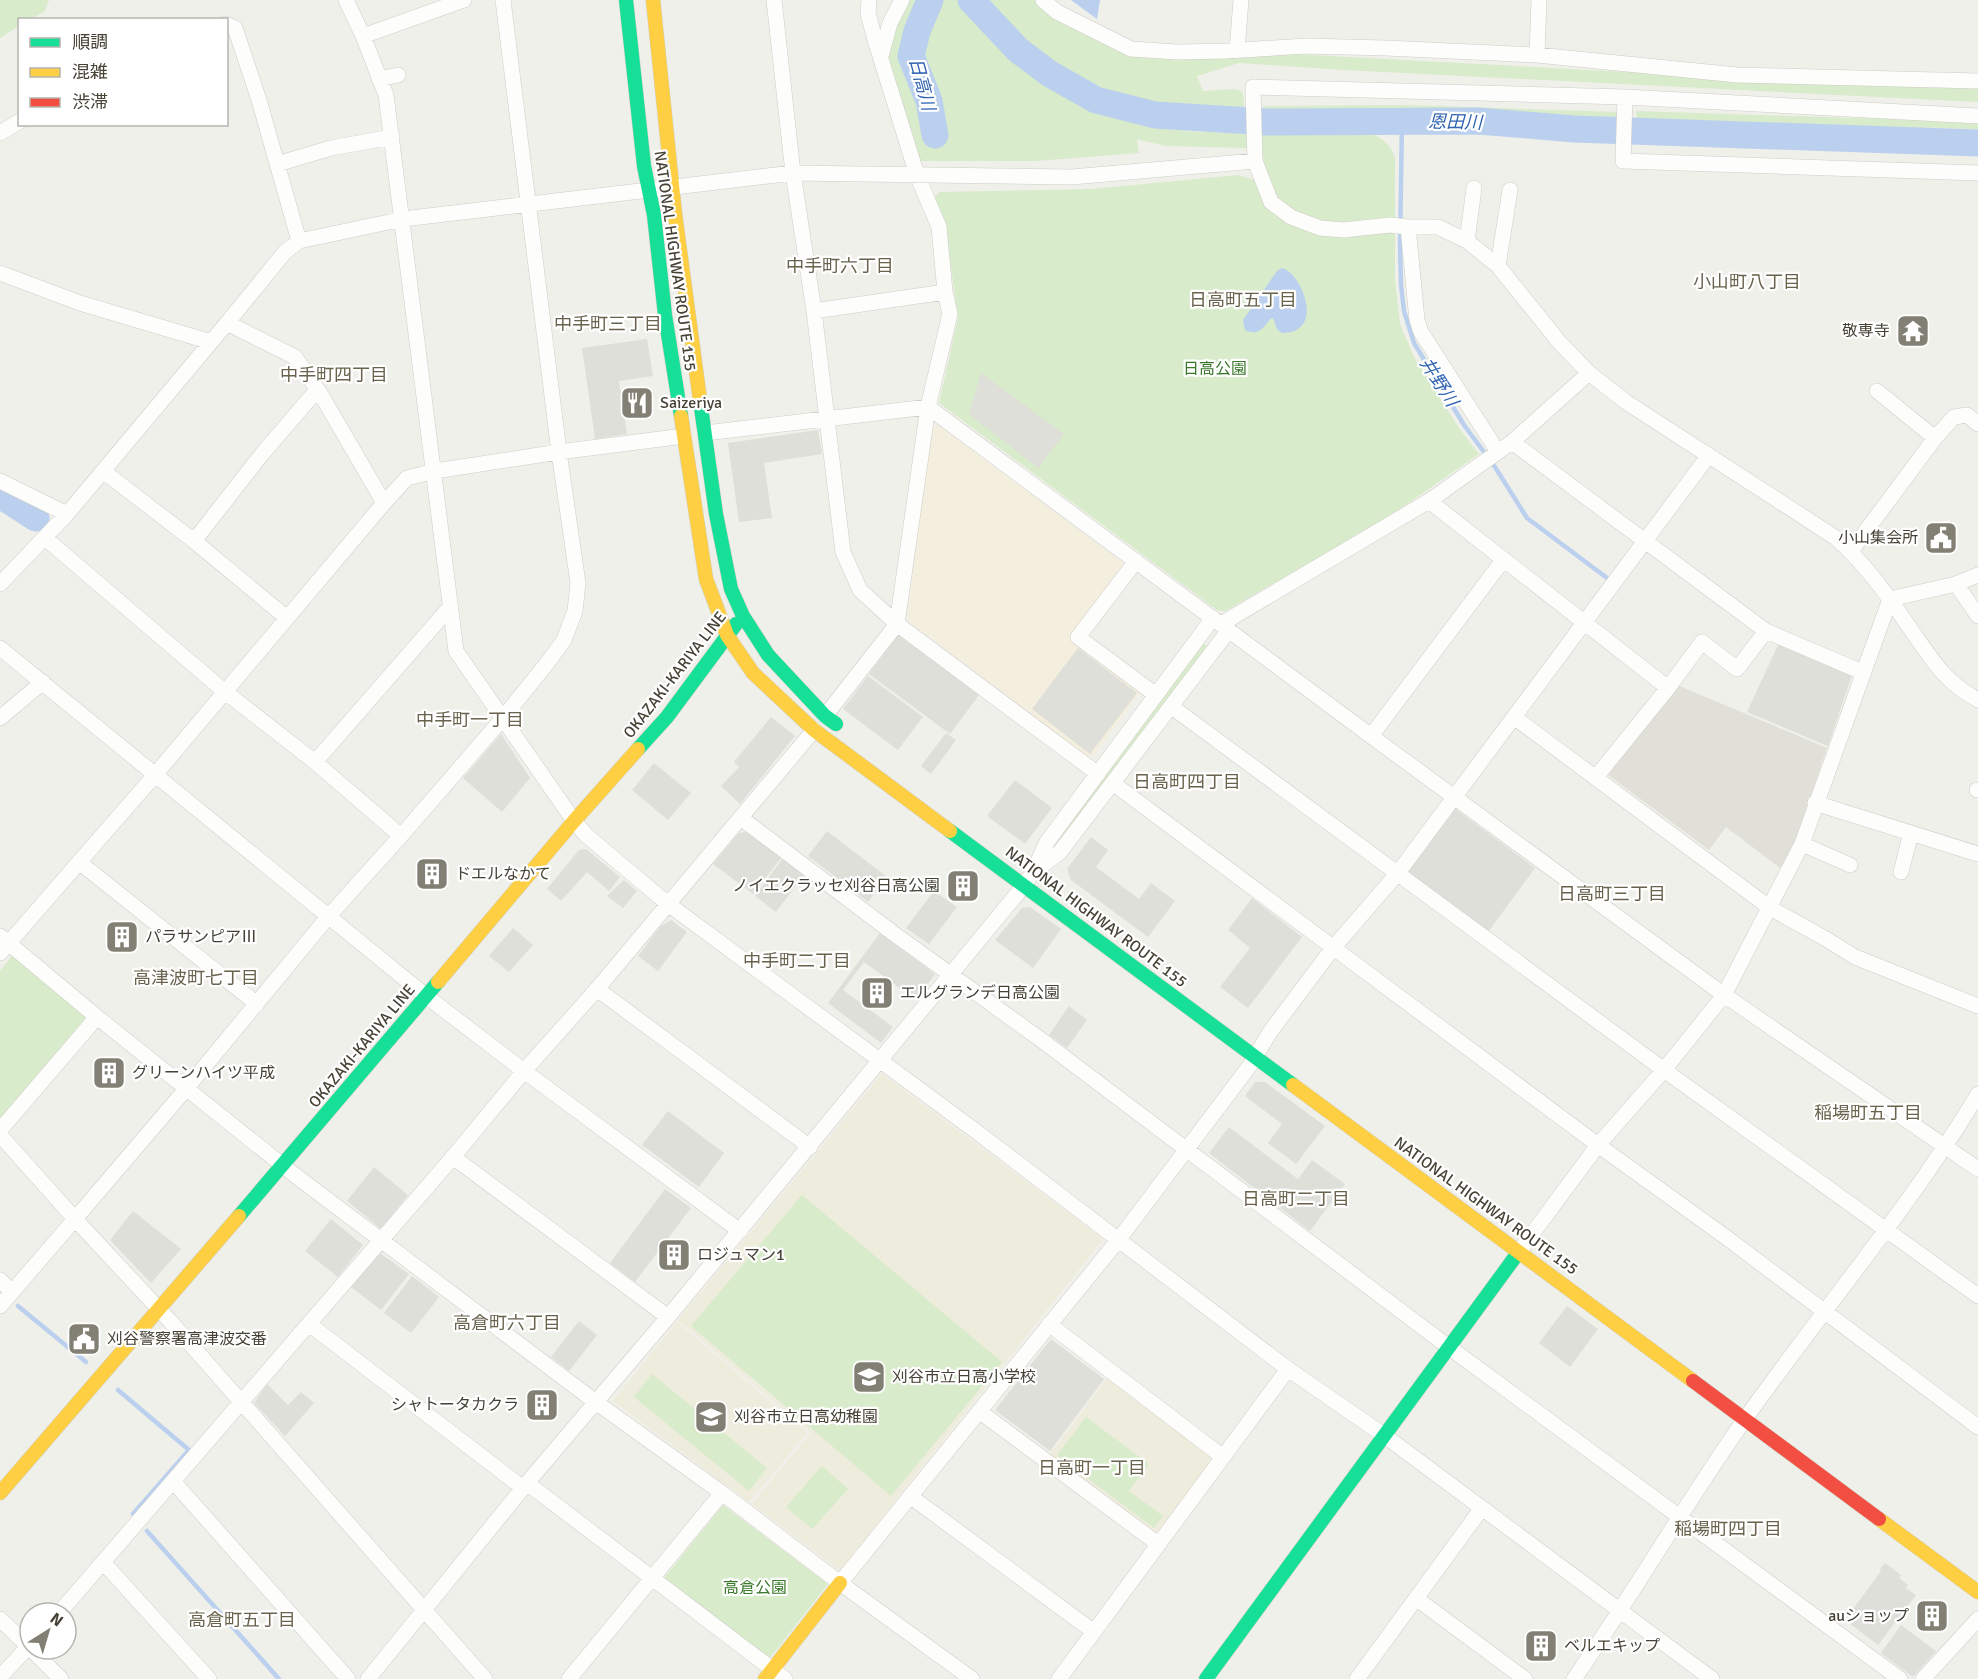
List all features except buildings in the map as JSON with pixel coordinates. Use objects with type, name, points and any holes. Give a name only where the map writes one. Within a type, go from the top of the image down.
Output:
[{"type":"main road","name":"NATIONAL HIGHWAY ROUTE 155","points":[[626,0],[644,166],[706,579],[727,635],[753,673],[814,730],[1028,879],[1256,1057],[1524,1243],[1537,1264],[1744,1421],[1978,1592]]},
{"type":"main road","name":"NATIONAL HIGHWAY ROUTE 155","points":[[653,0],[672,188],[716,514],[730,589],[743,616],[768,655],[825,716],[844,730]]},
{"type":"main road","name":"OKAZAKI-KARIYA LINE","points":[[0,1493],[282,1166],[574,821],[667,717],[743,616]]},
{"type":"main road","name":"NATIONAL HIGHWAY ROUTE 155","points":[[1019,864],[1028,879],[1045,883]]},
{"type":"main road","points":[[1206,1679],[1450,1348],[1524,1243]]},
{"type":"main road","points":[[774,1676],[840,1583]]},
{"type":"street","points":[[346,0],[386,95],[456,651],[574,821],[586,835],[668,904],[1119,1239],[1288,1369],[1385,1436],[1712,1679]]},
{"type":"street","points":[[363,36],[464,0]]},
{"type":"street","points":[[0,1306],[186,1089],[328,917],[503,718],[564,640],[575,611],[578,583],[559,452],[503,0]]},
{"type":"street","points":[[774,0],[843,552],[860,590],[897,624],[1098,774]]},
{"type":"street","points":[[825,716],[897,624],[928,407],[950,314],[945,292],[939,227],[917,175],[881,60],[868,13],[868,0]]},
{"type":"street","points":[[881,60],[890,23],[902,0]]},
{"type":"street","points":[[1043,0],[1057,12],[1131,49],[1177,52],[1237,51],[1306,46],[1537,55],[1737,75],[1978,81]]},
{"type":"street","points":[[1237,51],[1241,0]]},
{"type":"street","points":[[1537,55],[1539,0]]},
{"type":"street","points":[[228,25],[235,28],[260,100],[299,241]]},
{"type":"street","points":[[379,79],[398,75]]},
{"type":"street","points":[[1978,116],[1625,97],[1253,87],[1255,155],[1271,202],[1291,217],[1320,228],[1343,230],[1403,226],[1438,227],[1467,241],[1498,266],[1560,343],[1588,373],[1626,402],[1836,538],[1851,551],[1890,599],[1943,675],[1963,692],[1978,700]]},
{"type":"street","points":[[1625,97],[1623,161],[1978,173]]},
{"type":"street","points":[[0,133],[18,122]]},
{"type":"street","points":[[276,164],[331,148],[392,137]]},
{"type":"street","points":[[0,584],[67,514],[285,252],[299,241],[403,219],[794,173],[1072,177],[1255,155]]},
{"type":"street","points":[[1467,241],[1474,188]]},
{"type":"street","points":[[1498,266],[1510,190]]},
{"type":"street","points":[[1403,226],[1417,320],[1421,332],[1492,456]]},
{"type":"street","points":[[0,273],[80,303],[211,342]]},
{"type":"street","points":[[814,311],[945,292]]},
{"type":"street","points":[[227,323],[295,357],[384,503]]},
{"type":"street","points":[[1028,879],[1045,845],[1156,695],[1221,624],[1430,501],[1512,442],[1588,373]]},
{"type":"street","points":[[194,541],[316,390]]},
{"type":"street","points":[[1877,391],[1935,438]]},
{"type":"street","points":[[705,433],[928,407],[1724,995],[1978,1169]]},
{"type":"street","points":[[1851,551],[1935,438],[1954,417],[1967,415],[1978,424]]},
{"type":"street","points":[[684,436],[559,452],[435,471],[407,478],[154,776],[3,944],[282,1166],[597,1403],[723,1493],[840,1583],[972,1679]]},
{"type":"street","points":[[1512,442],[1766,631],[1863,672]]},
{"type":"street","points":[[840,1583],[1119,1239],[1188,1150],[1334,948],[1398,874],[1709,455]]},
{"type":"street","points":[[104,471],[287,618]]},
{"type":"street","points":[[0,481],[67,514]]},
{"type":"street","points":[[1430,501],[1668,688]]},
{"type":"street","points":[[45,538],[224,691],[315,762],[401,836]]},
{"type":"street","points":[[1371,736],[1504,559]]},
{"type":"street","points":[[1136,561],[1078,637],[1156,695]]},
{"type":"street","points":[[1890,599],[1956,584],[1978,576]]},
{"type":"street","points":[[1956,584],[1978,616]]},
{"type":"street","points":[[1524,1243],[1598,1145],[1664,1070],[1724,995],[1802,844],[1890,599]]},
{"type":"street","points":[[315,762],[450,607]]},
{"type":"street","points":[[368,1679],[525,1486],[810,1147],[1028,879],[1060,852],[1172,707],[1221,624]]},
{"type":"street","points":[[1596,777],[1702,642],[1737,669],[1766,631]]},
{"type":"street","points":[[0,648],[426,996],[740,1231]]},
{"type":"street","points":[[0,718],[43,682]]},
{"type":"street","points":[[1172,707],[1664,1070],[1978,1296]]},
{"type":"street","points":[[1514,717],[1770,908],[1855,957],[1978,1006]]},
{"type":"street","points":[[69,1601],[242,1403],[524,1071],[597,989],[814,730]]},
{"type":"street","points":[[1114,784],[1978,1426]]},
{"type":"street","points":[[1815,803],[1978,854]]},
{"type":"street","points":[[741,818],[1450,1348],[1900,1679]]},
{"type":"street","points":[[1901,872],[1911,833]]},
{"type":"street","points":[[1802,844],[1850,865]]},
{"type":"street","points":[[79,862],[257,1004]]},
{"type":"street","points":[[597,989],[810,1147]]},
{"type":"street","points":[[0,1130],[97,1017]]},
{"type":"street","points":[[1574,1679],[1744,1421],[1946,1148],[1978,1094]]},
{"type":"street","points":[[0,1135],[242,1403],[485,1679]]},
{"type":"street","points":[[453,1157],[668,1317]]},
{"type":"street","points":[[0,1280],[12,1292]]},
{"type":"street","points":[[309,1324],[652,1580],[774,1676]]},
{"type":"street","points":[[1049,1324],[1223,1457]]},
{"type":"street","points":[[1059,1679],[1288,1369]]},
{"type":"street","points":[[980,1411],[1158,1544]]},
{"type":"street","points":[[173,1481],[348,1679]]},
{"type":"street","points":[[569,1679],[723,1493]]},
{"type":"street","points":[[910,1496],[1094,1632]]},
{"type":"street","points":[[1357,1679],[1482,1508]]},
{"type":"street","points":[[103,1562],[209,1679]]},
{"type":"street","points":[[1416,1599],[1525,1679]]},
{"type":"street","points":[[0,1619],[18,1636]]},
{"type":"street","points":[[1923,1679],[1978,1619]]},
{"type":"street","points":[[0,1677],[18,1659]]},
{"type":"street","points":[[44,1661],[61,1679]]},
{"type":"shaded area","points":[[647,339],[653,376],[619,381],[627,434],[595,439],[582,348]]},
{"type":"shaded area","points":[[981,373],[1064,434],[1038,468],[969,414]]},
{"type":"shaded area","points":[[938,425],[1124,564],[1069,638],[1140,692],[1094,755],[1087,756],[907,620],[931,428]]},
{"type":"shaded area","points":[[818,430],[822,454],[764,463],[772,518],[739,522],[728,443]]},
{"type":"shaded area","points":[[898,635],[979,695],[950,734],[869,674]]},
{"type":"shaded area","points":[[1778,645],[1852,675],[1828,746],[1747,712]]},
{"type":"shaded area","points":[[1078,648],[1137,693],[1090,754],[1032,709]]},
{"type":"shaded area","points":[[868,676],[923,717],[898,750],[843,709]]},
{"type":"shaded area","points":[[1677,685],[1827,748],[1795,841],[1780,868],[1726,827],[1709,850],[1608,775]]},
{"type":"shaded area","points":[[771,717],[795,736],[740,804],[721,786],[739,767],[734,762]]},
{"type":"shaded area","points":[[946,733],[956,740],[931,774],[921,766]]},
{"type":"shaded area","points":[[501,734],[530,778],[502,812],[463,778]]},
{"type":"shaded area","points":[[654,763],[691,793],[668,820],[632,790]]},
{"type":"shaded area","points":[[1015,780],[1052,808],[1025,844],[987,816]]},
{"type":"shaded area","points":[[1454,808],[1535,868],[1488,932],[1407,872]]},
{"type":"shaded area","points":[[827,831],[887,877],[868,902],[808,856]]},
{"type":"shaded area","points":[[746,832],[781,858],[753,894],[713,864],[739,833]]},
{"type":"shaded area","points":[[1091,837],[1108,850],[1096,867],[1139,899],[1151,883],[1175,901],[1148,937],[1071,880],[1067,869]]},
{"type":"shaded area","points":[[586,849],[620,877],[609,891],[587,872],[561,901],[547,889],[579,850]]},
{"type":"shaded area","points":[[782,859],[804,875],[776,912],[755,896]]},
{"type":"shaded area","points":[[624,880],[637,891],[623,908],[607,896]]},
{"type":"shaded area","points":[[934,891],[957,907],[929,944],[906,928]]},
{"type":"shaded area","points":[[1252,898],[1302,937],[1248,1008],[1220,987],[1250,948],[1228,930]]},
{"type":"shaded area","points":[[1030,907],[1061,929],[1033,968],[995,940],[1022,908]]},
{"type":"shaded area","points":[[671,920],[687,932],[658,971],[638,956],[661,926]]},
{"type":"shaded area","points":[[513,928],[533,945],[509,972],[489,956]]},
{"type":"shaded area","points":[[880,933],[935,974],[916,1000],[864,962],[843,990],[893,1027],[881,1043],[828,1003]]},
{"type":"shaded area","points":[[1069,1006],[1087,1020],[1067,1048],[1049,1035]]},
{"type":"shaded area","name":"刈谷市立日高小学校","points":[[882,1074],[1103,1239],[840,1570],[752,1504],[811,1433],[678,1320]]},
{"type":"shaded area","points":[[1255,1082],[1265,1082],[1325,1126],[1296,1164],[1268,1143],[1282,1124],[1245,1096]]},
{"type":"shaded area","points":[[668,1111],[724,1153],[699,1187],[642,1145]]},
{"type":"shaded area","points":[[1229,1127],[1298,1179],[1312,1160],[1345,1184],[1310,1231],[1209,1153]]},
{"type":"shaded area","points":[[374,1167],[408,1195],[381,1229],[347,1201]]},
{"type":"shaded area","points":[[665,1189],[691,1208],[635,1282],[610,1263]]},
{"type":"shaded area","points":[[133,1211],[181,1249],[151,1283],[110,1240]]},
{"type":"shaded area","points":[[331,1219],[363,1245],[338,1277],[305,1251]]},
{"type":"shaded area","points":[[380,1253],[409,1274],[381,1310],[351,1287]]},
{"type":"shaded area","points":[[412,1276],[439,1297],[411,1333],[384,1313]]},
{"type":"shaded area","points":[[1567,1306],[1598,1329],[1570,1367],[1539,1343]]},
{"type":"shaded area","points":[[579,1321],[597,1335],[569,1371],[551,1357]]},
{"type":"shaded area","name":"刈谷市立日高幼稚園","points":[[677,1322],[807,1433],[749,1502],[613,1401]]},
{"type":"shaded area","points":[[1051,1339],[1104,1379],[1050,1451],[995,1410]]},
{"type":"shaded area","points":[[1108,1377],[1210,1453],[1211,1462],[1160,1531],[1153,1531],[1050,1454]]},
{"type":"shaded area","points":[[267,1384],[288,1405],[301,1392],[314,1403],[285,1436],[254,1403]]},
{"type":"shaded area","points":[[1885,1563],[1901,1575],[1899,1578],[1908,1585],[1906,1588],[1916,1595],[1878,1645],[1845,1620]]},
{"type":"shaded area","points":[[1901,1625],[1936,1651],[1913,1677],[1881,1653]]},
{"type":"green space","points":[[0,0],[49,0],[45,11],[33,18],[18,18],[18,27],[0,38]]},
{"type":"green space","points":[[906,0],[922,0],[904,43],[903,64],[929,144],[942,140],[918,59],[921,33],[937,0],[960,0],[981,26],[1028,71],[1083,104],[1144,124],[1186,131],[1247,132],[1247,148],[1165,146],[1137,139],[1139,153],[1036,161],[920,161],[887,64],[889,41]]},
{"type":"green space","points":[[987,0],[1038,0],[1131,52],[1255,52],[1776,80],[1978,88],[1978,102],[1239,63],[1197,76],[1203,91],[1235,89],[1243,92],[1244,110],[1183,108],[1146,102],[1119,94],[1070,72],[1025,41]]},
{"type":"green space","points":[[1403,105],[1619,112],[1618,121],[1401,113],[1264,115],[1263,106]]},
{"type":"green space","points":[[1636,111],[1978,122],[1978,129],[1637,121]]},
{"type":"green space","name":"日高公園","points":[[1260,131],[1372,134],[1383,140],[1391,149],[1395,157],[1395,280],[1400,324],[1414,357],[1461,431],[1479,454],[1384,520],[1225,611],[1217,610],[939,403],[958,318],[945,224],[932,201],[939,192],[1092,189],[1238,175],[1254,180],[1264,163]]},
{"type":"green space","points":[[1203,643],[1208,647],[1061,844],[1055,841]]},
{"type":"green space","points":[[12,956],[86,1017],[0,1119],[0,971]]},
{"type":"green space","points":[[802,1195],[1002,1362],[891,1496],[691,1326]]},
{"type":"green space","points":[[652,1374],[767,1468],[749,1491],[634,1397]]},
{"type":"green space","points":[[1086,1417],[1149,1464],[1129,1491],[1163,1516],[1154,1528],[1057,1455]]},
{"type":"green space","points":[[822,1466],[848,1489],[812,1529],[786,1507]]},
{"type":"green space","name":"高倉公園","points":[[723,1505],[828,1584],[770,1658],[664,1578]]},
{"type":"water","points":[[1071,0],[1100,0],[1097,19]]},
{"type":"water","points":[[1282,268],[1290,272],[1297,280],[1302,291],[1307,314],[1303,324],[1295,330],[1282,333],[1277,329],[1273,318],[1256,332],[1245,330],[1243,320],[1277,271]]},
{"type":"waterway","name":"日高川","points":[[930,0],[917,31],[911,56],[929,101],[935,135]]},
{"type":"waterway","name":"恩田川","points":[[971,0],[1018,50],[1050,74],[1096,100],[1155,115],[1268,122],[1479,121],[1574,129],[1978,143]]},
{"type":"waterway","name":"井野川","points":[[1402,120],[1401,285],[1404,311],[1414,343],[1464,425],[1495,467],[1527,518],[1611,581]]},
{"type":"waterway","points":[[0,495],[36,518]]},
{"type":"waterway","points":[[18,1306],[86,1362]]},
{"type":"waterway","points":[[118,1390],[189,1450],[133,1514]]},
{"type":"waterway","points":[[147,1531],[279,1679]]},
{"type":"traffic: fast","points":[[626,0],[644,166],[654,215],[665,315],[681,416]]},
{"type":"traffic: fast","points":[[700,400],[716,514],[731,589],[743,616],[768,655],[825,716],[836,724]]},
{"type":"traffic: fast","points":[[638,749],[667,717],[736,624]]},
{"type":"traffic: fast","points":[[950,831],[1293,1085]]},
{"type":"traffic: fast","points":[[239,1216],[438,982]]},
{"type":"traffic: fast","points":[[1206,1679],[1518,1253]]},
{"type":"traffic: slow","points":[[653,0],[675,214],[700,400]]},
{"type":"traffic: slow","points":[[681,416],[706,579],[727,635],[753,673],[814,730],[950,831]]},
{"type":"traffic: slow","points":[[438,982],[638,749]]},
{"type":"traffic: slow","points":[[1293,1085],[1693,1381]]},
{"type":"traffic: slow","points":[[0,1493],[239,1216]]},
{"type":"traffic: slow","points":[[1879,1519],[1978,1592]]},
{"type":"traffic: slow","points":[[765,1679],[840,1583]]},
{"type":"traffic: jam","points":[[1693,1381],[1879,1519]]},
{"type":"place","name":"敬専寺","points":[[1913,331]]},
{"type":"place","name":"Saizeriya","points":[[637,403]]},
{"type":"place","name":"小山集会所","points":[[1941,538]]},
{"type":"place","name":"ドエルなかて","points":[[432,874]]},
{"type":"place","name":"ノイエクラッセ刈谷日高公園","points":[[963,886]]},
{"type":"place","name":"パラサンピアⅢ","points":[[122,937]]},
{"type":"place","name":"エルグランデ日高公園","points":[[877,993]]},
{"type":"place","name":"グリーンハイツ平成","points":[[109,1073]]},
{"type":"place","name":"ロジュマン1","points":[[674,1255]]},
{"type":"place","name":"刈谷警察署高津波交番","points":[[84,1339]]},
{"type":"place","name":"刈谷市立日高小学校","points":[[869,1377]]},
{"type":"place","name":"シャトータカクラ","points":[[542,1405]]},
{"type":"place","name":"刈谷市立日高幼稚園","points":[[711,1417]]},
{"type":"place","name":"auショップ","points":[[1932,1616]]},
{"type":"place","name":"ベルエキップ","points":[[1541,1646]]},
{"type":"district","name":"中手町六丁目","points":[[840,266]]},
{"type":"district","name":"小山町八丁目","points":[[1747,282]]},
{"type":"district","name":"日高町五丁目","points":[[1243,300]]},
{"type":"district","name":"中手町三丁目","points":[[608,324]]},
{"type":"district","name":"中手町四丁目","points":[[334,375]]},
{"type":"district","name":"中手町一丁目","points":[[470,720]]},
{"type":"district","name":"日高町四丁目","points":[[1187,782]]},
{"type":"district","name":"日高町三丁目","points":[[1612,894]]},
{"type":"district","name":"中手町二丁目","points":[[797,961]]},
{"type":"district","name":"高津波町七丁目","points":[[196,978]]},
{"type":"district","name":"稲場町五丁目","points":[[1868,1113]]},
{"type":"district","name":"日高町二丁目","points":[[1296,1199]]},
{"type":"district","name":"高倉町六丁目","points":[[507,1323]]},
{"type":"district","name":"日高町一丁目","points":[[1092,1468]]},
{"type":"district","name":"稲場町四丁目","points":[[1728,1529]]},
{"type":"district","name":"高倉町五丁目","points":[[242,1620]]}]
